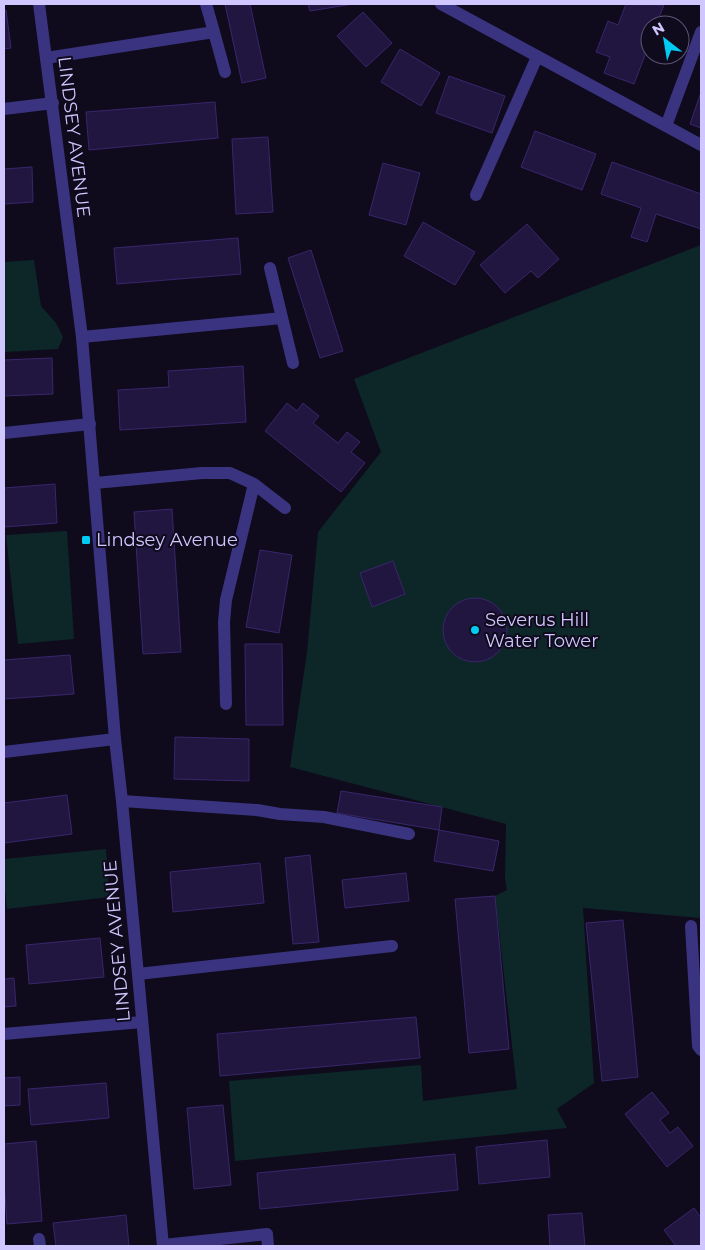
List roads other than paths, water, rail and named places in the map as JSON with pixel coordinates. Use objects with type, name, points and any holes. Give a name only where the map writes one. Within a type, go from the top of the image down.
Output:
[{"type":"street","name":"LINDSEY AVENUE","points":[[39,4],[82,338],[115,739],[163,1246]]},
{"type":"street","points":[[206,4],[225,72]]},
{"type":"street","points":[[440,4],[701,145]]},
{"type":"street","points":[[46,58],[214,32]]},
{"type":"street","points":[[666,126],[701,32]]},
{"type":"street","points":[[476,195],[537,57]]},
{"type":"street","points":[[4,109],[53,103]]},
{"type":"street","points":[[270,268],[293,363]]},
{"type":"street","points":[[82,338],[282,318]]},
{"type":"street","points":[[4,433],[90,424]]},
{"type":"street","points":[[95,483],[202,473],[230,473],[254,484],[286,508]]},
{"type":"street","points":[[226,704],[224,622],[226,600],[254,484]]},
{"type":"street","points":[[4,752],[115,739]]},
{"type":"street","points":[[122,801],[257,810],[280,814],[324,817],[408,834]]},
{"type":"street","points":[[691,926],[698,1046],[701,1050]]},
{"type":"street","points":[[138,974],[392,946]]},
{"type":"street","points":[[4,1034],[142,1022]]},
{"type":"street","points":[[163,1246],[267,1234],[268,1246]]},
{"type":"place","name":"Lindsey Avenue","points":[[86,540]]},
{"type":"place","name":"Severus Hill Water Tower","points":[[475,630]]}]
